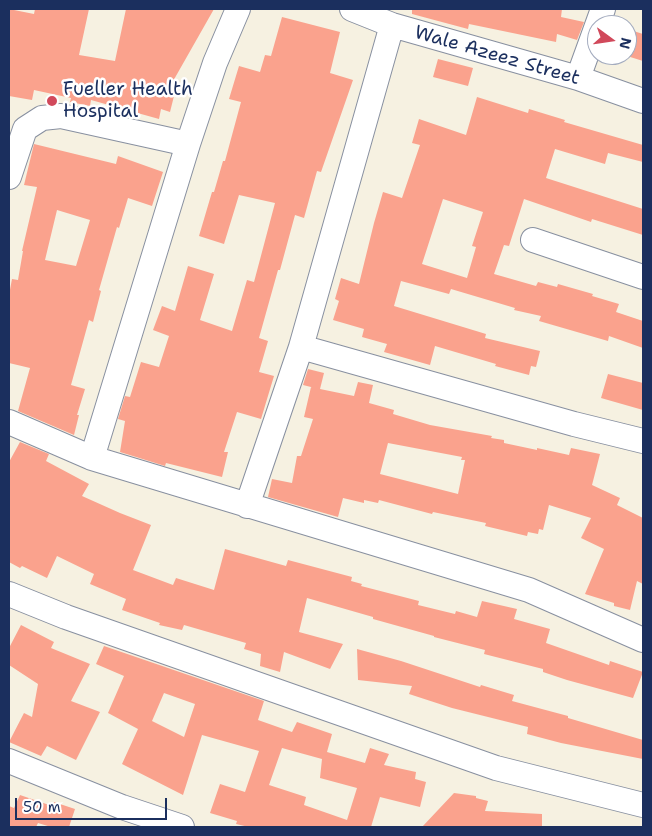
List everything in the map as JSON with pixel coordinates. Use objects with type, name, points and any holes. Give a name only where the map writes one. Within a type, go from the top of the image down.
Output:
[{"type":"street","points":[[92,458],[188,144],[216,63],[238,9]]},
{"type":"street","name":"Wale Azeez Street","points":[[352,9],[392,25],[578,78],[643,101]]},
{"type":"street","points":[[578,78],[602,9]]},
{"type":"street","points":[[247,506],[301,346],[392,25]]},
{"type":"street","points":[[9,177],[26,128],[42,118],[61,116],[188,144]]},
{"type":"street","points":[[532,240],[643,277]]},
{"type":"street","points":[[301,346],[574,424],[643,441]]},
{"type":"street","points":[[9,422],[92,458],[529,590],[643,640]]},
{"type":"street","points":[[9,594],[66,617],[496,768],[643,805]]},
{"type":"street","points":[[9,761],[122,807],[182,827]]},
{"type":"building","points":[[9,9],[34,14],[35,9],[89,9],[79,55],[115,61],[126,9],[214,9],[168,90],[175,92],[170,112],[161,109],[159,119],[91,100],[90,106],[70,102],[71,98],[34,90],[32,100],[9,96]]},
{"type":"building","points":[[412,9],[562,9],[561,17],[584,22],[577,40],[557,34],[556,42],[469,24],[468,29],[412,14]]},
{"type":"building","points":[[282,17],[340,32],[330,73],[353,80],[321,172],[317,171],[304,218],[295,215],[259,338],[268,341],[259,372],[274,376],[261,419],[237,412],[224,452],[228,452],[222,477],[166,463],[165,466],[120,452],[125,421],[118,419],[125,396],[130,397],[141,362],[159,367],[169,336],[153,330],[162,306],[175,311],[188,266],[214,274],[200,320],[232,331],[247,280],[254,282],[275,203],[239,195],[224,244],[199,236],[212,192],[214,192],[223,161],[225,161],[241,102],[229,99],[239,66],[260,72],[265,55],[271,56]]},
{"type":"building","points":[[637,32],[643,34],[643,61],[637,59]]},
{"type":"building","points":[[438,59],[473,68],[468,86],[433,77]]},
{"type":"building","points":[[477,97],[528,113],[529,109],[565,120],[564,122],[643,145],[643,162],[608,153],[605,164],[555,149],[546,178],[643,209],[643,235],[592,219],[591,222],[524,199],[509,246],[504,245],[494,274],[536,286],[538,282],[557,287],[558,284],[619,304],[616,312],[643,321],[643,348],[609,336],[608,341],[539,321],[541,316],[514,310],[515,308],[451,289],[449,294],[401,281],[394,306],[486,334],[485,338],[540,351],[536,367],[531,366],[529,375],[435,346],[430,365],[384,352],[387,344],[362,337],[364,329],[333,320],[339,301],[335,299],[341,278],[359,284],[383,192],[402,198],[420,145],[412,143],[419,119],[466,135]],"holes":[[[443,199],[483,212],[472,246],[476,247],[467,278],[422,264]]]},
{"type":"building","points":[[34,144],[116,164],[118,156],[163,172],[152,206],[128,198],[119,228],[117,227],[99,290],[101,291],[93,322],[89,320],[71,385],[85,389],[77,415],[79,415],[74,435],[18,411],[30,368],[9,363],[9,295],[12,279],[18,280],[22,251],[37,187],[24,185]],"holes":[[[57,210],[90,220],[76,266],[45,260]]]},
{"type":"building","points":[[308,369],[324,373],[320,389],[354,396],[358,382],[373,385],[369,403],[394,410],[393,414],[430,425],[492,436],[491,438],[504,440],[504,443],[537,450],[537,448],[569,455],[571,448],[600,454],[592,485],[620,498],[617,505],[643,518],[643,584],[637,581],[630,610],[614,606],[614,603],[585,594],[604,549],[581,538],[591,518],[549,505],[543,530],[539,529],[538,534],[528,532],[527,536],[485,526],[486,523],[433,512],[432,514],[379,500],[378,503],[364,500],[364,503],[343,498],[338,517],[268,497],[272,479],[292,483],[297,456],[301,456],[313,419],[304,417],[311,387],[303,385]],"holes":[[[388,443],[462,457],[461,460],[465,460],[458,494],[380,474]]]},
{"type":"building","points":[[608,374],[643,383],[643,410],[601,398]]},
{"type":"building","points":[[20,442],[49,454],[46,461],[89,484],[82,496],[151,525],[133,570],[173,585],[176,578],[214,590],[225,549],[286,566],[288,560],[352,577],[351,581],[362,584],[361,586],[419,601],[418,605],[455,614],[456,611],[477,617],[482,601],[517,609],[514,619],[550,629],[546,643],[609,665],[610,661],[643,672],[633,698],[567,680],[543,672],[543,669],[484,654],[485,650],[434,637],[307,598],[299,632],[343,644],[330,669],[284,652],[280,672],[260,666],[261,654],[244,649],[246,643],[184,625],[182,630],[159,625],[160,623],[122,610],[126,599],[90,584],[94,574],[57,556],[47,578],[22,566],[20,568],[9,562],[9,462]]},
{"type":"building","points":[[21,625],[54,642],[51,648],[90,664],[71,701],[100,712],[76,760],[47,746],[41,756],[9,742],[24,713],[32,717],[38,684],[9,665],[9,648]]},
{"type":"building","points":[[104,646],[264,701],[258,720],[292,732],[297,722],[332,734],[327,752],[365,763],[370,748],[389,754],[384,765],[416,772],[415,779],[426,782],[420,807],[380,797],[371,827],[249,827],[236,824],[237,821],[210,813],[220,784],[245,792],[259,751],[202,735],[183,795],[122,764],[138,729],[108,713],[124,676],[96,664]],"holes":[[[164,693],[195,704],[184,737],[152,721]],[[282,748],[322,759],[320,778],[357,788],[347,820],[304,805],[306,797],[269,785]]]},
{"type":"building","points":[[357,649],[401,661],[480,687],[481,685],[514,695],[512,701],[568,716],[568,718],[643,740],[643,759],[561,743],[527,734],[528,727],[452,708],[409,694],[412,686],[358,680]]},
{"type":"building","points":[[454,793],[476,796],[476,798],[488,801],[485,811],[542,814],[542,827],[422,827]]},
{"type":"building","points":[[20,795],[52,806],[54,802],[75,809],[69,827],[51,827],[38,823],[36,827],[9,827],[9,806],[14,808]]},
{"type":"place","name":"Fueller Health Hospital","points":[[52,101]]}]
